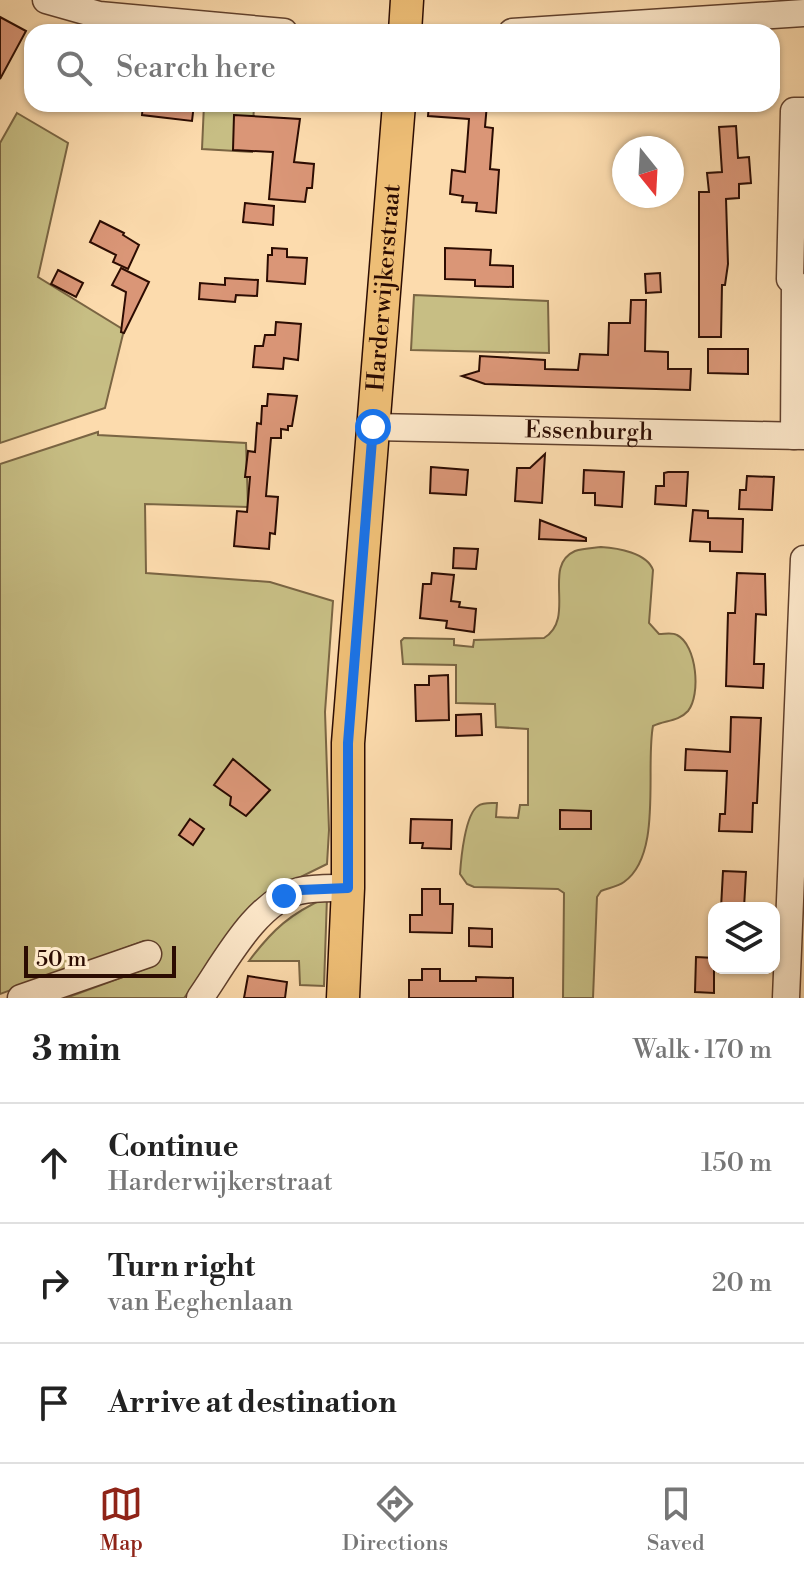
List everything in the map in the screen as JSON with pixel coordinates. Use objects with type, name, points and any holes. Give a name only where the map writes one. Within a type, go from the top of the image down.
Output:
[{"type":"main road","points":[[406,24],[407,0]]},
{"type":"main road","name":"Harderwijkerstraat","points":[[343,998],[348,888],[348,743],[398,112]]},
{"type":"street","points":[[46,0],[99,15],[197,24]]},
{"type":"street","points":[[591,24],[748,8],[804,13]]},
{"type":"street","points":[[799,436],[795,284],[790,279],[794,111],[804,111]]},
{"type":"street","name":"Essenburgh","points":[[373,427],[799,436]]},
{"type":"street","points":[[786,998],[804,559]]},
{"type":"street","points":[[200,998],[259,914],[284,896],[300,890],[348,888]]},
{"type":"street","points":[[21,998],[148,954]]},
{"type":"shaded area","points":[[204,112],[254,112],[252,152],[202,149]]},
{"type":"shaded area","points":[[17,113],[68,143],[38,277],[124,330],[105,408],[0,443],[0,143]]},
{"type":"shaded area","points":[[414,295],[548,301],[549,353],[411,350]]},
{"type":"shaded area","points":[[98,432],[98,435],[246,443],[248,507],[145,504],[146,573],[270,582],[333,601],[325,712],[329,830],[327,864],[280,887],[239,926],[184,998],[66,998],[153,966],[144,941],[0,994],[0,464]]},
{"type":"shaded area","points":[[601,547],[631,552],[650,564],[653,570],[649,623],[659,634],[671,633],[684,640],[693,659],[696,683],[692,704],[684,715],[653,726],[650,809],[644,852],[636,869],[624,882],[601,891],[597,897],[593,998],[563,998],[564,893],[558,889],[474,887],[467,884],[460,874],[467,827],[478,806],[497,803],[496,817],[518,818],[520,805],[528,805],[528,729],[496,727],[495,704],[456,703],[456,665],[403,664],[401,641],[404,638],[454,639],[454,645],[473,647],[474,640],[544,638],[558,618],[560,568],[565,558],[578,550]]},
{"type":"shaded area","points":[[327,897],[324,986],[300,985],[299,961],[249,961],[283,923]]},
{"type":"building","points":[[0,17],[24,30],[24,35],[0,79]]},
{"type":"building","points":[[142,112],[193,112],[192,121],[142,115]]},
{"type":"building","points":[[428,112],[486,112],[485,127],[493,128],[490,169],[499,170],[496,213],[476,211],[477,203],[462,202],[463,196],[450,194],[452,170],[465,172],[469,119],[428,116]]},
{"type":"building","points":[[234,115],[300,119],[294,162],[314,164],[312,188],[307,188],[305,202],[269,199],[273,152],[233,150]]},
{"type":"building","points":[[736,126],[738,158],[749,157],[751,183],[739,184],[739,198],[726,199],[728,264],[725,285],[722,285],[721,337],[699,337],[699,192],[709,192],[707,173],[722,172],[719,127]]},
{"type":"building","points":[[245,203],[274,206],[273,225],[243,222]]},
{"type":"building","points":[[100,221],[139,245],[128,269],[113,262],[116,255],[90,242]]},
{"type":"building","points":[[272,248],[287,249],[287,257],[307,258],[305,284],[267,281],[268,255],[272,255]]},
{"type":"building","points":[[445,248],[491,250],[490,265],[513,266],[513,287],[475,286],[475,280],[445,279]]},
{"type":"building","points":[[121,268],[149,282],[124,333],[121,332],[126,292],[112,285]]},
{"type":"building","points":[[58,270],[83,283],[76,297],[51,284]]},
{"type":"building","points":[[660,273],[661,292],[646,293],[645,274]]},
{"type":"building","points":[[225,278],[258,280],[257,296],[236,295],[235,302],[199,299],[200,283],[225,285]]},
{"type":"building","points":[[631,300],[646,300],[645,351],[668,352],[668,369],[691,369],[690,390],[485,384],[462,376],[479,371],[480,356],[545,360],[545,369],[578,370],[580,354],[608,355],[609,323],[630,323]]},
{"type":"building","points":[[276,322],[301,324],[298,360],[284,358],[283,369],[253,367],[255,346],[263,346],[265,335],[275,335]]},
{"type":"building","points":[[708,349],[748,349],[748,374],[708,373]]},
{"type":"building","points":[[268,394],[297,396],[292,426],[288,426],[288,430],[281,429],[281,438],[271,438],[266,496],[278,497],[275,534],[270,533],[269,549],[234,546],[237,511],[247,512],[250,477],[245,477],[248,451],[255,452],[257,423],[261,424],[262,406],[267,406]]},
{"type":"building","points":[[545,454],[542,503],[515,501],[517,468],[530,468]]},
{"type":"building","points":[[431,467],[468,470],[466,495],[430,493]]},
{"type":"building","points":[[584,470],[624,472],[622,507],[595,505],[595,493],[583,493]]},
{"type":"building","points":[[688,472],[686,506],[655,504],[656,486],[664,486],[664,473]]},
{"type":"building","points":[[747,476],[774,477],[772,510],[739,509],[740,490],[746,490]]},
{"type":"building","points":[[693,510],[708,511],[708,518],[743,519],[742,552],[710,551],[710,542],[690,541]]},
{"type":"building","points":[[540,520],[586,538],[586,541],[539,539]]},
{"type":"building","points":[[454,548],[478,549],[476,569],[453,568]]},
{"type":"building","points":[[432,573],[454,575],[451,601],[460,602],[459,607],[476,609],[474,632],[446,628],[447,621],[420,618],[423,584],[431,584]]},
{"type":"building","points":[[737,573],[765,574],[766,615],[756,614],[754,664],[764,664],[763,688],[726,686],[728,613],[735,613]]},
{"type":"building","points":[[448,675],[449,720],[416,721],[415,685],[429,685],[429,676]]},
{"type":"building","points":[[481,714],[482,735],[456,736],[456,715]]},
{"type":"building","points":[[731,717],[761,718],[757,803],[753,803],[752,832],[719,831],[720,814],[725,814],[727,771],[685,770],[686,749],[730,752]]},
{"type":"building","points":[[233,759],[270,790],[246,816],[230,805],[231,797],[214,785]]},
{"type":"building","points":[[560,810],[591,811],[591,829],[560,829]]},
{"type":"building","points":[[190,819],[204,829],[193,845],[179,835]]},
{"type":"building","points":[[411,819],[452,820],[451,849],[422,848],[423,843],[410,843]]},
{"type":"building","points":[[723,871],[746,872],[744,902],[721,902]]},
{"type":"building","points":[[422,889],[440,889],[440,904],[453,904],[452,933],[410,932],[410,915],[422,915]]},
{"type":"building","points":[[469,928],[492,929],[492,947],[469,946]]},
{"type":"building","points":[[696,957],[708,958],[708,974],[714,974],[714,993],[695,992]]},
{"type":"building","points":[[422,969],[440,969],[440,981],[476,981],[476,977],[513,978],[513,998],[409,998],[409,980],[422,980]]},
{"type":"building","points":[[248,976],[287,982],[285,998],[244,998]]},
{"type":"route","points":[[284,896],[300,890],[348,888],[348,743],[373,427]]}]
